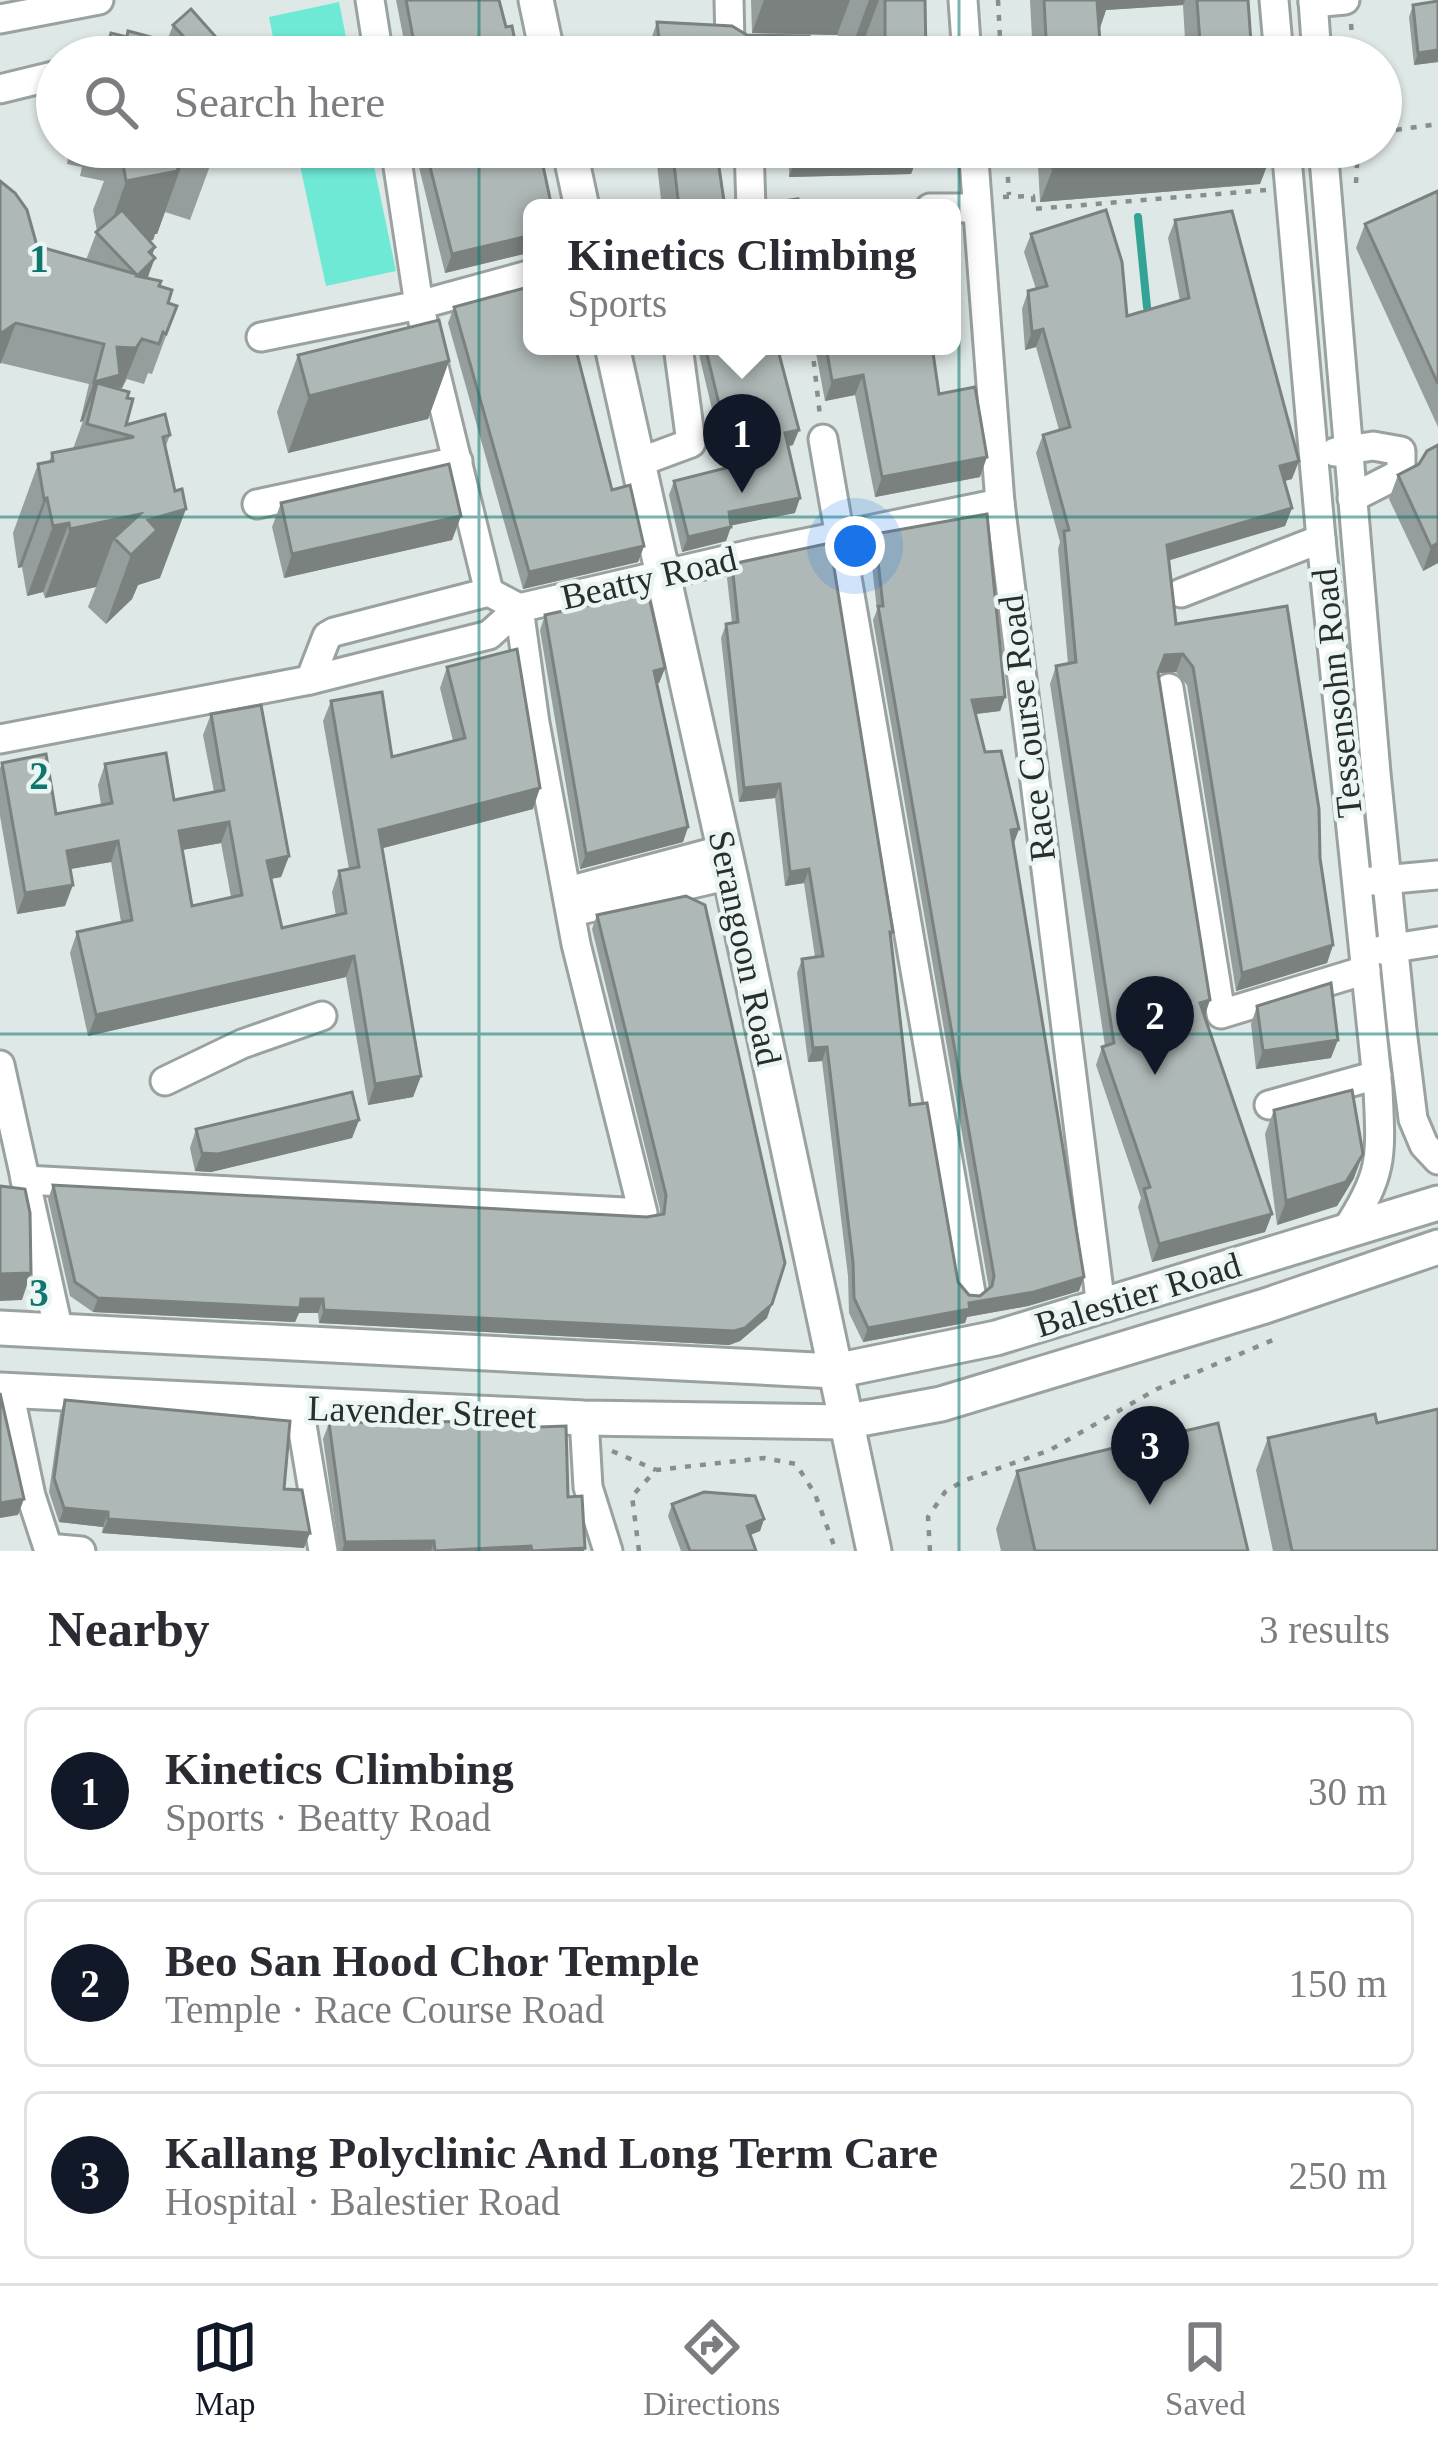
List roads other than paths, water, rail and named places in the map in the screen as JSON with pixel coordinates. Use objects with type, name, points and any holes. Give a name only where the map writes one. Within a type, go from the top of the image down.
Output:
[{"type":"main road","points":[[536,0],[544,36]]},
{"type":"main road","points":[[573,168],[580,199]]},
{"type":"main road","name":"Serangoon Road","points":[[614,355],[728,862],[874,1551]]},
{"type":"main road","name":"Balestier Road","points":[[835,1371],[997,1338],[1438,1203]]},
{"type":"main road","name":"Balestier Road","points":[[844,1422],[941,1405],[1265,1306],[1438,1246]]},
{"type":"main road","name":"Lavender Street","points":[[0,1328],[835,1371]]},
{"type":"main road","name":"Lavender Street","points":[[5,1390],[585,1429],[844,1422]]},
{"type":"street","points":[[0,19],[50,4],[99,0]]},
{"type":"street","points":[[370,0],[376,36]]},
{"type":"street","points":[[729,0],[730,36]]},
{"type":"street","points":[[963,0],[966,36]]},
{"type":"street","points":[[1274,0],[1277,36]]},
{"type":"street","points":[[1316,36],[1313,1],[1345,0]]},
{"type":"street","points":[[0,89],[36,80]]},
{"type":"street","points":[[397,168],[419,305],[489,592]]},
{"type":"street","points":[[749,168],[751,199]]},
{"type":"street","name":"Race Course Road","points":[[974,168],[1000,503],[1101,1307]]},
{"type":"street","name":"Tessensohn Road","points":[[1288,168],[1377,1076],[1381,1157],[1376,1182],[1346,1230]]},
{"type":"street","name":"Tessensohn Road","points":[[1325,168],[1387,880],[1413,1119],[1424,1145],[1438,1160]]},
{"type":"street","points":[[961,208],[977,208]]},
{"type":"street","points":[[262,337],[419,305],[523,276]]},
{"type":"street","points":[[637,464],[691,443],[679,355]]},
{"type":"street","points":[[823,439],[971,1293]]},
{"type":"street","points":[[1313,453],[1373,446],[1401,451],[1401,473],[1352,498]]},
{"type":"street","points":[[257,504],[458,461]]},
{"type":"street","name":"Beatty Road","points":[[0,739],[310,680],[489,635],[519,608],[1000,503]]},
{"type":"street","points":[[1181,593],[1321,539]]},
{"type":"street","points":[[25,1180],[643,1213],[576,944],[519,608],[489,592],[334,632],[323,644],[310,680]]},
{"type":"street","points":[[1169,688],[1221,1014],[1394,948],[1438,941]]},
{"type":"street","points":[[570,902],[728,862]]},
{"type":"street","points":[[1356,882],[1438,874]]},
{"type":"street","points":[[165,1081],[242,1044],[322,1016]]},
{"type":"street","points":[[0,1065],[59,1333]]},
{"type":"street","points":[[1269,1105],[1377,1076]]},
{"type":"street","points":[[5,1390],[48,1549],[81,1551]]},
{"type":"street","points":[[299,1407],[323,1551]]},
{"type":"street","points":[[585,1429],[588,1486],[608,1551]]},
{"type":"waterway","points":[[1138,217],[1147,307]]},
{"type":"place","name":"Kinetics Climbing","points":[[742,493]]},
{"type":"place","name":"Beo San Hood Chor Temple","points":[[1155,1075]]},
{"type":"place","name":"Kallang Polyclinic And Long Term Care","points":[[1150,1505]]}]
